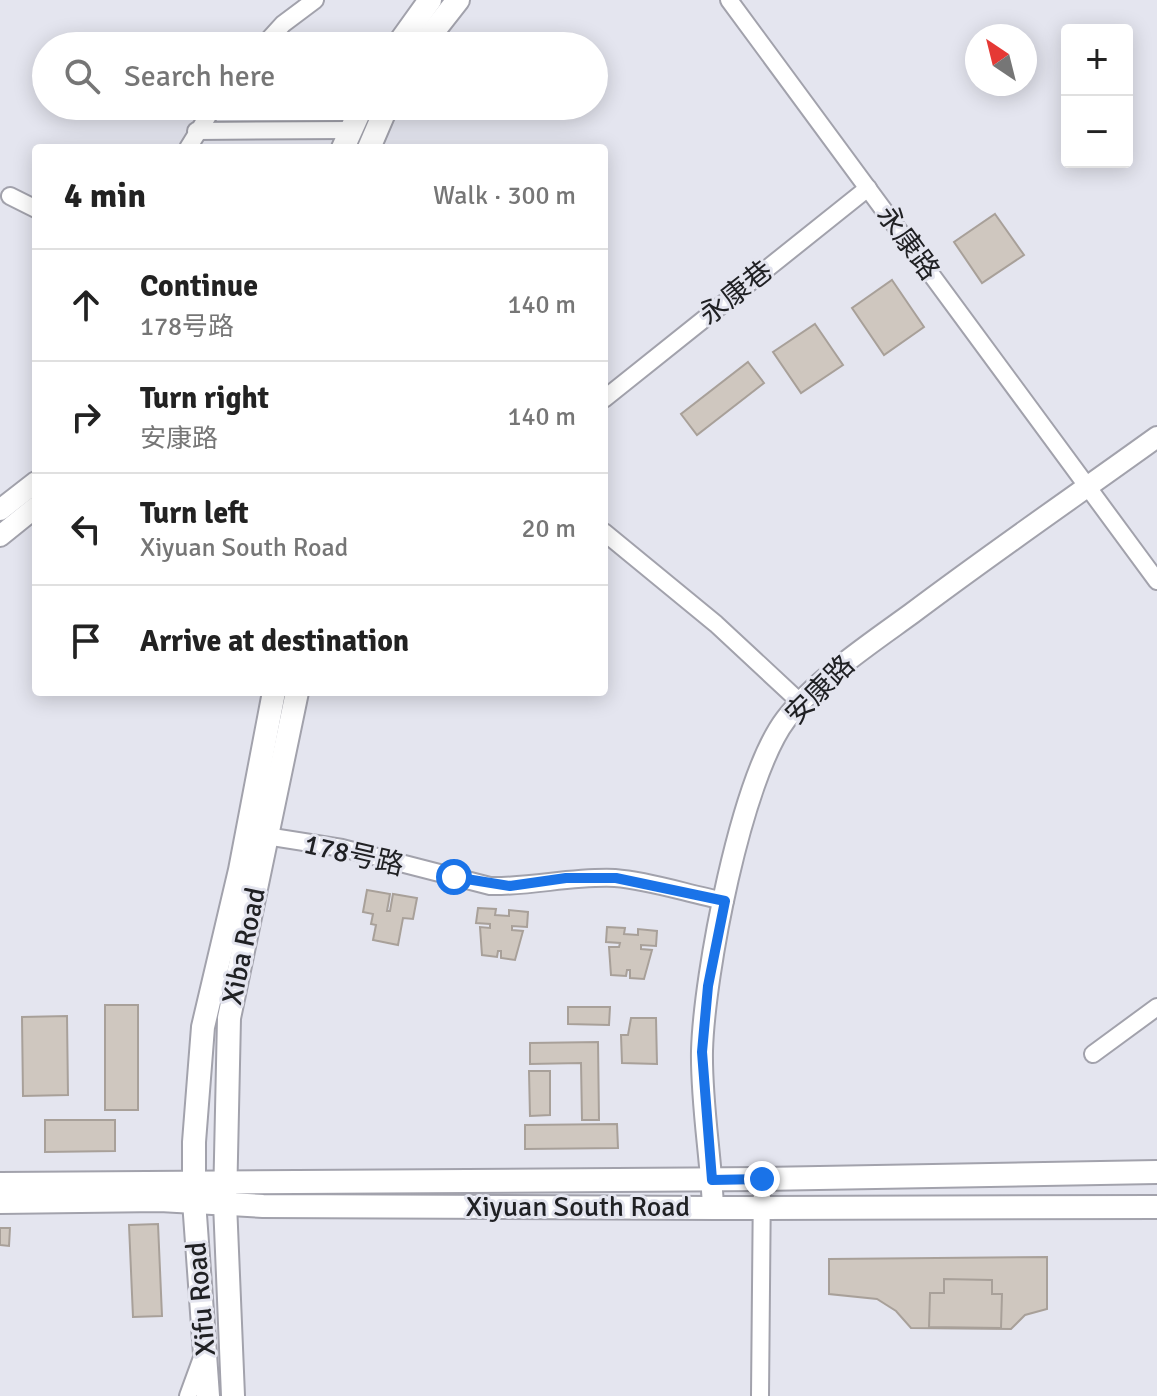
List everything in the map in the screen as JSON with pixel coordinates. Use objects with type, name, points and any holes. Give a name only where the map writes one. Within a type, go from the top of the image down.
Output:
[{"type":"main road","points":[[407,32],[430,0]]},
{"type":"main road","points":[[433,32],[458,0]]},
{"type":"main road","points":[[347,139],[356,120]]},
{"type":"main road","points":[[371,144],[381,120]]},
{"type":"main road","name":"Xiba Road","points":[[194,1192],[203,1027],[240,870],[273,696]]},
{"type":"main road","name":"Xiba Road","points":[[226,1193],[229,1018],[296,696]]},
{"type":"main road","name":"Xiyuan South Road","points":[[226,1193],[1157,1172]]},
{"type":"main road","name":"Xiyuan South Road","points":[[0,1184],[713,1208],[1157,1207]]},
{"type":"main road","name":"Xiyuan South Road","points":[[0,1202],[194,1192]]},
{"type":"main road","name":"Xifu Road","points":[[194,1192],[207,1346],[208,1396]]},
{"type":"main road","name":"Xifu Road","points":[[226,1193],[233,1396]]},
{"type":"street","points":[[276,32],[315,0]]},
{"type":"street","name":"永康路","points":[[729,0],[1157,581]]},
{"type":"street","points":[[190,144],[204,120]]},
{"type":"street","points":[[196,131],[347,139]]},
{"type":"street","name":"永康巷","points":[[608,396],[868,188]]},
{"type":"street","points":[[10,196],[32,207]]},
{"type":"street","name":"安康路","points":[[713,1208],[702,1052],[708,986],[725,901],[766,756],[786,719],[860,651],[1157,437]]},
{"type":"street","points":[[0,510],[32,485]]},
{"type":"street","points":[[0,536],[32,510]]},
{"type":"street","points":[[608,535],[716,624],[802,704]]},
{"type":"street","name":"178号路","points":[[266,836],[342,848],[490,886],[566,878],[616,878],[725,901]]},
{"type":"street","points":[[1093,1054],[1157,1007]]},
{"type":"street","points":[[760,1396],[762,1179]]},
{"type":"street","points":[[188,1396],[207,1346]]},
{"type":"street","points":[[233,1348],[245,1396]]},
{"type":"building","points":[[995,214],[1024,255],[982,283],[954,242]]},
{"type":"building","points":[[892,280],[924,327],[884,355],[852,308]]},
{"type":"building","points":[[815,324],[843,365],[801,393],[773,352]]},
{"type":"building","points":[[748,362],[764,383],[697,435],[681,414]]},
{"type":"building","points":[[367,890],[390,894],[387,911],[390,911],[393,894],[417,898],[413,919],[403,918],[398,945],[373,940],[376,925],[371,924],[373,914],[363,912]]},
{"type":"building","points":[[478,908],[496,909],[495,915],[509,916],[509,910],[528,912],[527,927],[512,926],[512,930],[523,931],[515,960],[501,958],[501,951],[498,951],[497,957],[482,955],[480,927],[490,928],[490,924],[476,923]]},
{"type":"building","points":[[607,927],[625,928],[624,934],[638,935],[638,929],[657,931],[656,946],[641,945],[641,949],[652,950],[644,979],[630,978],[630,970],[627,970],[626,976],[611,975],[609,947],[619,947],[620,943],[606,942]]},
{"type":"building","points":[[105,1005],[138,1005],[138,1110],[105,1110]]},
{"type":"building","points":[[568,1007],[610,1007],[609,1025],[568,1024]]},
{"type":"building","points":[[67,1016],[68,1095],[23,1096],[22,1017]]},
{"type":"building","points":[[631,1018],[656,1018],[657,1064],[622,1063],[621,1035],[628,1035]]},
{"type":"building","points":[[598,1042],[599,1120],[582,1120],[581,1063],[530,1064],[530,1043]]},
{"type":"building","points":[[529,1071],[550,1071],[550,1115],[530,1116]]},
{"type":"building","points":[[45,1120],[115,1120],[115,1151],[45,1152]]},
{"type":"building","points":[[617,1124],[618,1148],[525,1149],[525,1125]]},
{"type":"building","points":[[158,1224],[162,1316],[133,1317],[129,1225]]},
{"type":"building","points":[[0,1228],[10,1228],[9,1246],[0,1245]]},
{"type":"building","points":[[1047,1257],[1047,1309],[1025,1315],[1011,1329],[911,1328],[896,1311],[877,1299],[829,1294],[829,1259]]},
{"type":"building","points":[[944,1279],[992,1280],[992,1294],[1002,1294],[1001,1328],[929,1327],[930,1293],[944,1293]]},
{"type":"route","points":[[454,877],[490,886],[566,878],[616,878],[725,901],[708,986],[702,1052],[712,1180],[762,1179]]}]
